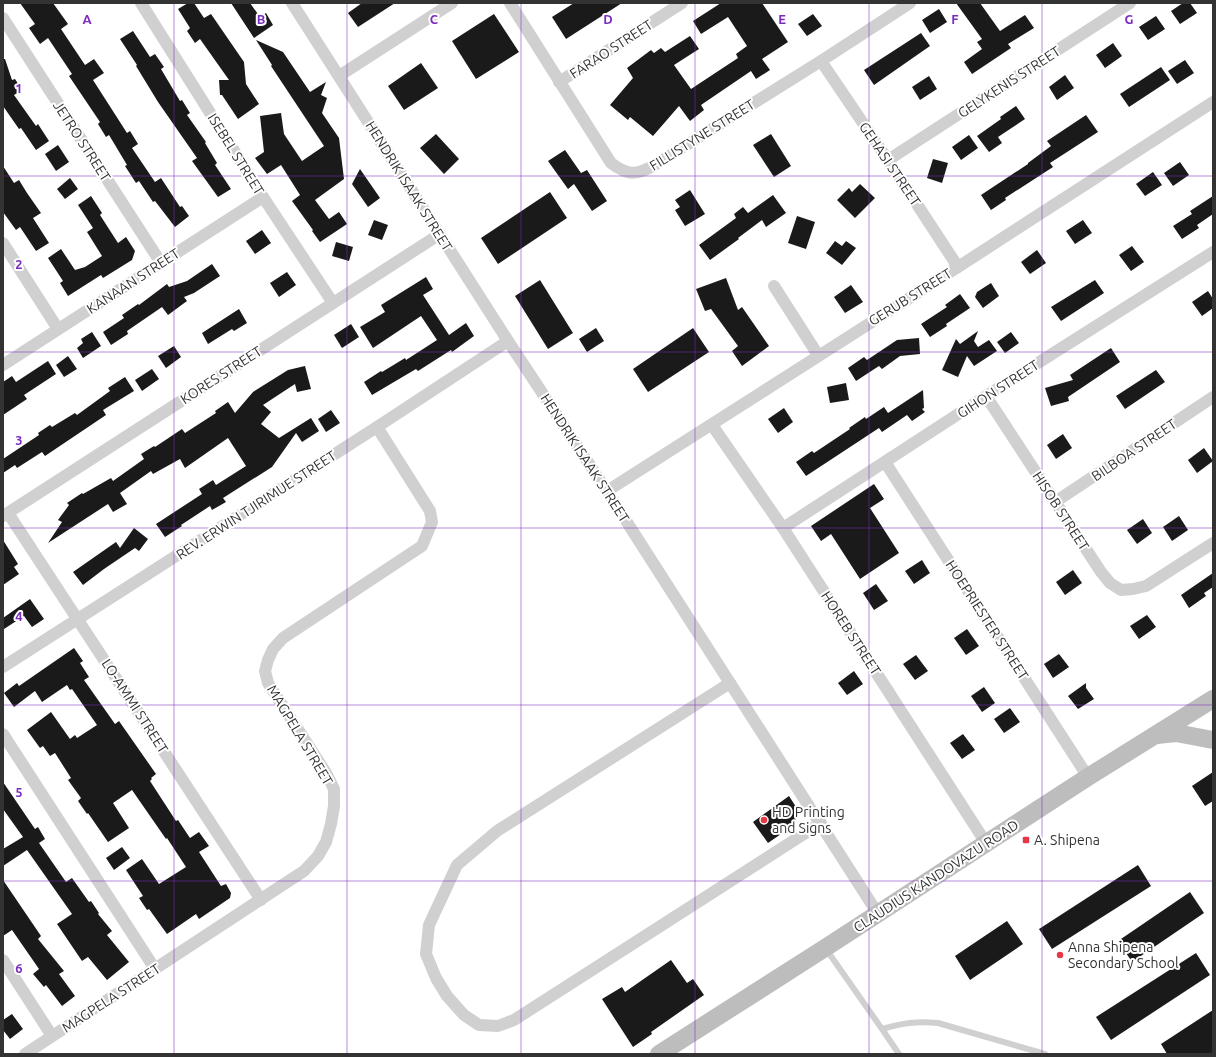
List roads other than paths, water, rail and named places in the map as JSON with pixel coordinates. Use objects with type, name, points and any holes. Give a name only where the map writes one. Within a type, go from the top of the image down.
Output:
[{"type":"street","name":"ISEBEL STREET","points":[[141,3],[333,303]]},
{"type":"street","name":"HENDRIK ISAAK STREET","points":[[292,3],[878,914]]},
{"type":"street","points":[[339,76],[452,3]]},
{"type":"street","name":"FILLISTYNE STREET","points":[[510,3],[611,163],[621,171],[632,174],[643,172],[653,166],[821,61],[910,3]]},
{"type":"street","name":"FARAO STREET","points":[[560,82],[682,3]]},
{"type":"street","name":"GELYKENIS STREET","points":[[888,160],[1130,3]]},
{"type":"street","name":"JETRO STREET","points":[[3,18],[161,263]]},
{"type":"street","name":"GEHASI STREET","points":[[821,61],[958,267]]},
{"type":"street","name":"GERUB STREET","points":[[607,491],[1213,102]]},
{"type":"street","name":"KANAAN STREET","points":[[3,365],[264,197]]},
{"type":"street","name":"KORES STREET","points":[[6,514],[440,234]]},
{"type":"street","points":[[3,243],[58,329]]},
{"type":"street","name":"GIHON STREET","points":[[783,528],[986,396],[1213,252]]},
{"type":"street","points":[[774,286],[818,355]]},
{"type":"street","name":"REV. ERWIN TJIRIMUE STREET","points":[[3,667],[377,427],[508,341]]},
{"type":"street","name":"HISOB STREET","points":[[986,396],[1100,572],[1110,583],[1122,590],[1146,586],[1213,543]]},
{"type":"street","name":"BILBOA STREET","points":[[1056,502],[1213,397]]},
{"type":"street","name":"HOREB STREET","points":[[712,425],[783,528],[986,843]]},
{"type":"street","name":"MAGPELA STREET","points":[[25,1054],[304,871],[318,856],[326,842],[334,806],[334,789],[326,773],[268,683],[265,671],[273,649],[283,638],[422,546],[432,522],[430,510],[377,427]]},
{"type":"street","name":"HOEPRIESTER STREET","points":[[885,462],[1088,777]]},
{"type":"street","name":"LO-AMMI STREET","points":[[6,514],[78,619],[261,900]]},
{"type":"street","points":[[730,683],[497,831],[457,864],[429,925],[426,954],[436,978],[447,996],[464,1015],[479,1025],[498,1026],[514,1020],[821,824]]},
{"type":"street","name":"CLAUDIUS KANDOVAZU ROAD","points":[[659,1054],[1088,777],[1213,699]]},
{"type":"street","points":[[1154,736],[1176,733],[1213,740]]},
{"type":"street","points":[[3,734],[155,969]]},
{"type":"street","points":[[3,960],[52,1036]]},
{"type":"lane","points":[[825,948],[899,1054]]},
{"type":"lane","points":[[882,1029],[903,1023],[938,1023],[1045,1054]]},
{"type":"place","name":"HD Printing and Signs","points":[[764,820]]},
{"type":"place","name":"A. Shipena","points":[[1026,840]]},
{"type":"place","name":"Anna Shipena Secondary School","points":[[1060,955]]}]
